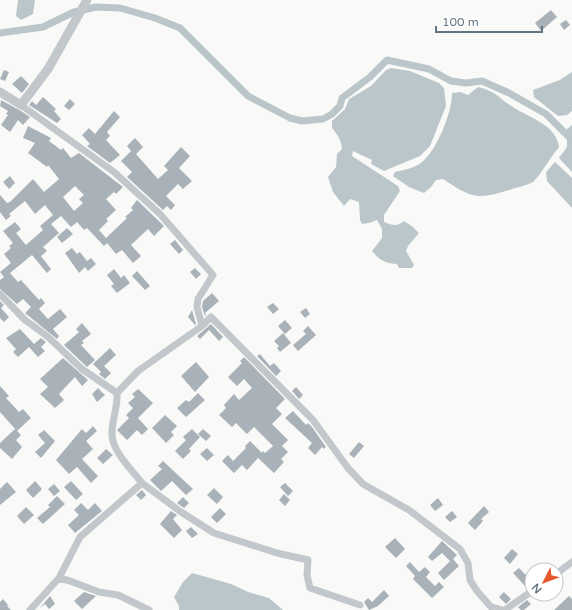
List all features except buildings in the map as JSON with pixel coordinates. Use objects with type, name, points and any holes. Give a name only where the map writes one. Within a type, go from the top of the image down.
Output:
[{"type":"street","points":[[21,105],[48,69],[87,0]]},
{"type":"street","points":[[0,92],[21,105],[114,172],[160,214],[195,253],[213,275],[198,299],[197,307],[202,326]]},
{"type":"street","points":[[0,294],[26,320],[47,336],[82,369],[117,393],[118,402],[112,434],[114,446],[142,483],[181,512],[214,533],[277,553],[308,560],[307,574],[310,588],[360,605]]},
{"type":"street","points":[[117,393],[138,371],[202,326],[211,317],[313,420],[348,468],[363,484],[409,510],[460,549],[468,563],[470,580],[477,591],[491,607],[502,610]]},
{"type":"street","points":[[30,610],[59,578],[80,536],[142,483]]},
{"type":"street","points":[[59,578],[99,592],[118,595],[149,610]]},
{"type":"street","points":[[506,610],[524,597]]},
{"type":"shaded area","points":[[18,0],[35,0],[33,14],[21,20],[16,16]]},
{"type":"shaded area","points":[[391,68],[410,71],[439,83],[444,88],[446,106],[430,146],[420,156],[384,171],[371,164],[372,160],[353,151],[352,156],[398,186],[400,191],[384,215],[384,222],[394,225],[404,221],[419,233],[408,246],[406,251],[414,265],[412,268],[399,268],[397,264],[386,262],[374,254],[372,251],[382,238],[382,229],[377,220],[362,224],[360,220],[359,202],[350,199],[344,206],[333,192],[328,177],[336,167],[337,154],[342,149],[340,140],[332,128],[332,121],[345,109],[349,99],[371,86],[386,70]]},
{"type":"shaded area","points":[[572,72],[572,111],[567,115],[558,116],[534,97],[533,90],[560,80]]},
{"type":"shaded area","points":[[478,87],[494,93],[511,106],[542,124],[554,133],[559,147],[536,179],[533,182],[524,185],[482,196],[461,190],[443,179],[436,180],[424,193],[409,187],[393,176],[395,172],[412,168],[421,163],[433,149],[446,121],[452,93],[460,92],[468,95]]},
{"type":"shaded area","points":[[572,125],[572,172],[559,158],[567,147],[567,129]]},
{"type":"shaded area","points":[[555,162],[572,178],[572,208],[547,181],[546,172]]},
{"type":"shaded area","points":[[192,573],[231,584],[248,592],[269,598],[283,610],[179,610],[179,606],[174,597],[183,582]]},
{"type":"waterway","points":[[0,33],[43,27],[74,12],[96,7],[120,8],[155,18],[180,28],[248,96],[290,118],[302,121],[323,119],[332,114],[340,106],[342,98],[370,77],[387,60],[429,69],[451,81],[466,83],[482,81],[509,93],[546,114],[572,140]]}]
